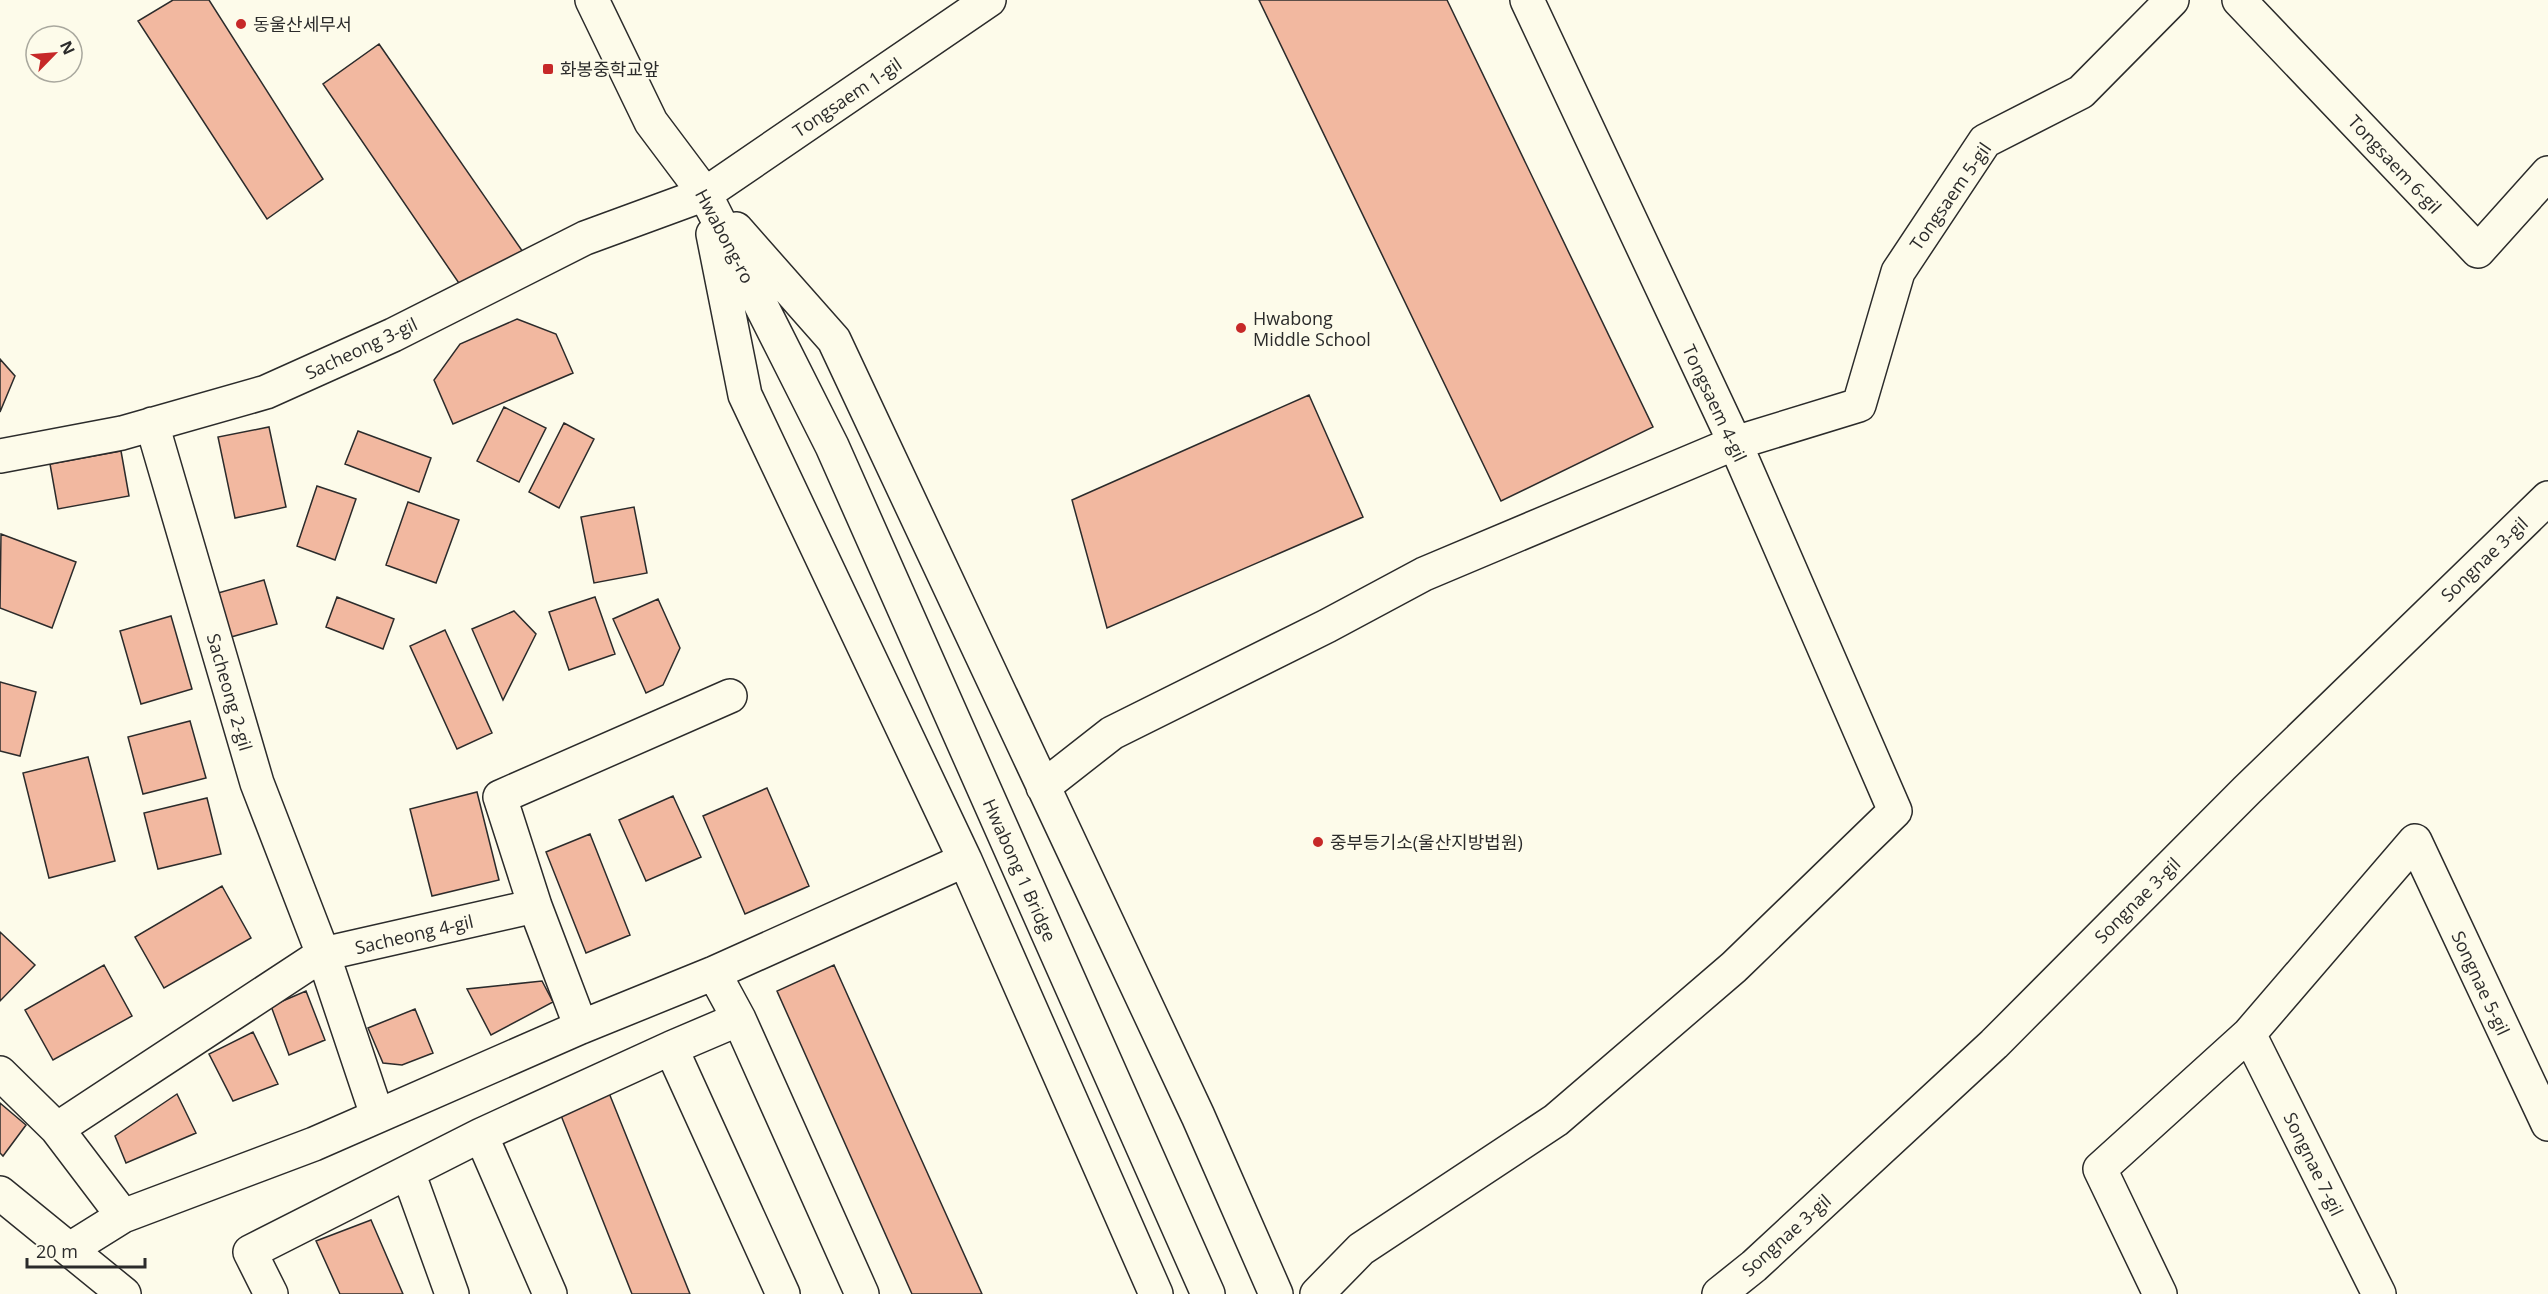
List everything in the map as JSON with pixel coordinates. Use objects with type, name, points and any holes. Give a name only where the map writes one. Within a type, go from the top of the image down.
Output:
[{"type":"street","points":[[576,0],[607,31]]},
{"type":"street","name":"Hwabong-ro","points":[[592,0],[651,122],[705,194],[832,446]]},
{"type":"street","name":"Tongsaem 1-gil","points":[[705,194],[988,0]]},
{"type":"street","name":"Tongsaem 4-gil","points":[[1317,1294],[1361,1250],[1565,1112],[1734,967],[1895,811],[1735,444],[1527,0]]},
{"type":"street","name":"Tongsaem 5-gil","points":[[1735,444],[1859,405],[1898,272],[1985,141],[2081,92],[2172,0]]},
{"type":"street","name":"Tongsaem 6-gil","points":[[2240,0],[2478,251],[2548,173]]},
{"type":"street","points":[[705,194],[834,340],[1198,1116],[1276,1294]]},
{"type":"street","points":[[705,194],[745,395],[965,860],[1156,1294]]},
{"type":"street","name":"Sacheong 3-gil","points":[[0,456],[122,433],[266,392],[393,335],[585,238],[705,194]]},
{"type":"street","name":"Sacheong 2-gil","points":[[152,424],[257,783],[323,954],[377,1115]]},
{"type":"street","points":[[1043,787],[1112,733],[1327,627],[1424,574],[1735,444]]},
{"type":"street","name":"Hwabong 1 Bridge","points":[[832,446],[1208,1294]]},
{"type":"street","name":"Songnae 3-gil","points":[[1719,1294],[1754,1266],[1994,1044],[2247,790],[2548,498]]},
{"type":"street","points":[[581,1027],[536,906],[500,797],[730,696]]},
{"type":"street","name":"Songnae 5-gil","points":[[2249,1034],[2415,842],[2548,1124]]},
{"type":"street","points":[[70,1249],[123,1216],[314,1144],[581,1027],[714,973],[965,860]]},
{"type":"street","name":"Sacheong 4-gil","points":[[57,1129],[323,954],[536,906]]},
{"type":"street","points":[[714,973],[739,1019],[862,1294]]},
{"type":"street","points":[[271,1294],[250,1252],[481,1135],[739,1019]]},
{"type":"street","points":[[2160,1294],[2100,1169],[2249,1034]]},
{"type":"street","name":"Songnae 7-gil","points":[[2249,1034],[2379,1294]]},
{"type":"street","points":[[671,1048],[783,1294]]},
{"type":"street","points":[[0,1073],[57,1129],[123,1216]]},
{"type":"street","points":[[481,1135],[550,1294]]},
{"type":"street","points":[[408,1172],[452,1294]]},
{"type":"street","points":[[0,1193],[124,1294]]},
{"type":"building","points":[[173,0],[209,0],[323,179],[267,219],[138,21]]},
{"type":"building","points":[[1259,0],[1447,0],[1653,427],[1501,501]]},
{"type":"building","points":[[379,44],[523,252],[465,292],[323,84]]},
{"type":"building","points":[[517,319],[556,334],[573,373],[453,424],[434,380],[460,344]]},
{"type":"building","points":[[0,359],[15,376],[0,412]]},
{"type":"building","points":[[1309,395],[1363,517],[1107,628],[1072,500]]},
{"type":"building","points":[[504,407],[546,428],[519,482],[477,461]]},
{"type":"building","points":[[564,423],[594,439],[559,508],[529,492]]},
{"type":"building","points":[[269,427],[286,507],[235,518],[218,437]]},
{"type":"building","points":[[358,431],[431,458],[419,492],[345,464]]},
{"type":"building","points":[[121,451],[129,496],[58,509],[50,464]]},
{"type":"building","points":[[317,486],[356,499],[335,560],[297,546]]},
{"type":"building","points":[[408,502],[459,520],[436,583],[386,565]]},
{"type":"building","points":[[634,507],[647,573],[594,583],[581,517]]},
{"type":"building","points":[[1,534],[76,562],[52,628],[0,608]]},
{"type":"building","points":[[264,580],[277,624],[231,637],[218,593]]},
{"type":"building","points":[[337,597],[394,619],[383,649],[326,627]]},
{"type":"building","points":[[595,597],[615,654],[569,670],[549,612]]},
{"type":"building","points":[[658,599],[680,648],[663,685],[646,693],[613,619]]},
{"type":"building","points":[[514,611],[536,634],[503,700],[472,629]]},
{"type":"building","points":[[171,616],[192,689],[141,704],[120,631]]},
{"type":"building","points":[[445,630],[492,733],[457,749],[410,646]]},
{"type":"building","points":[[0,682],[36,692],[20,756],[0,751]]},
{"type":"building","points":[[190,721],[206,778],[143,794],[128,737]]},
{"type":"building","points":[[88,757],[115,861],[49,878],[23,773]]},
{"type":"building","points":[[767,788],[809,886],[745,914],[703,816]]},
{"type":"building","points":[[477,792],[499,880],[432,896],[410,809]]},
{"type":"building","points":[[673,796],[701,857],[646,881],[619,820]]},
{"type":"building","points":[[207,798],[221,854],[158,869],[144,813]]},
{"type":"building","points":[[590,834],[630,935],[586,953],[546,852]]},
{"type":"building","points":[[222,886],[251,938],[164,988],[135,937]]},
{"type":"building","points":[[0,932],[35,965],[0,1001]]},
{"type":"building","points":[[104,965],[132,1016],[53,1060],[25,1010]]},
{"type":"building","points":[[834,965],[982,1294],[912,1294],[777,991]]},
{"type":"building","points":[[542,981],[553,1002],[491,1035],[467,989]]},
{"type":"building","points":[[306,991],[325,1040],[289,1055],[271,1006]]},
{"type":"building","points":[[415,1009],[433,1053],[402,1065],[383,1063],[368,1028]]},
{"type":"building","points":[[253,1032],[278,1084],[233,1101],[209,1054]]},
{"type":"building","points":[[609,1093],[690,1294],[632,1294],[560,1113]]},
{"type":"building","points":[[177,1094],[196,1133],[126,1163],[115,1136]]},
{"type":"building","points":[[0,1103],[26,1125],[3,1156],[0,1153]]},
{"type":"building","points":[[371,1220],[403,1294],[340,1294],[316,1241]]},
{"type":"place","name":"동울산세무서","points":[[241,24]]},
{"type":"place","name":"화봉중학교앞","points":[[548,69]]},
{"type":"place","name":"Hwabong Middle School","points":[[1241,328]]},
{"type":"place","name":"중부등기소(울산지방법원)","points":[[1318,842]]}]
